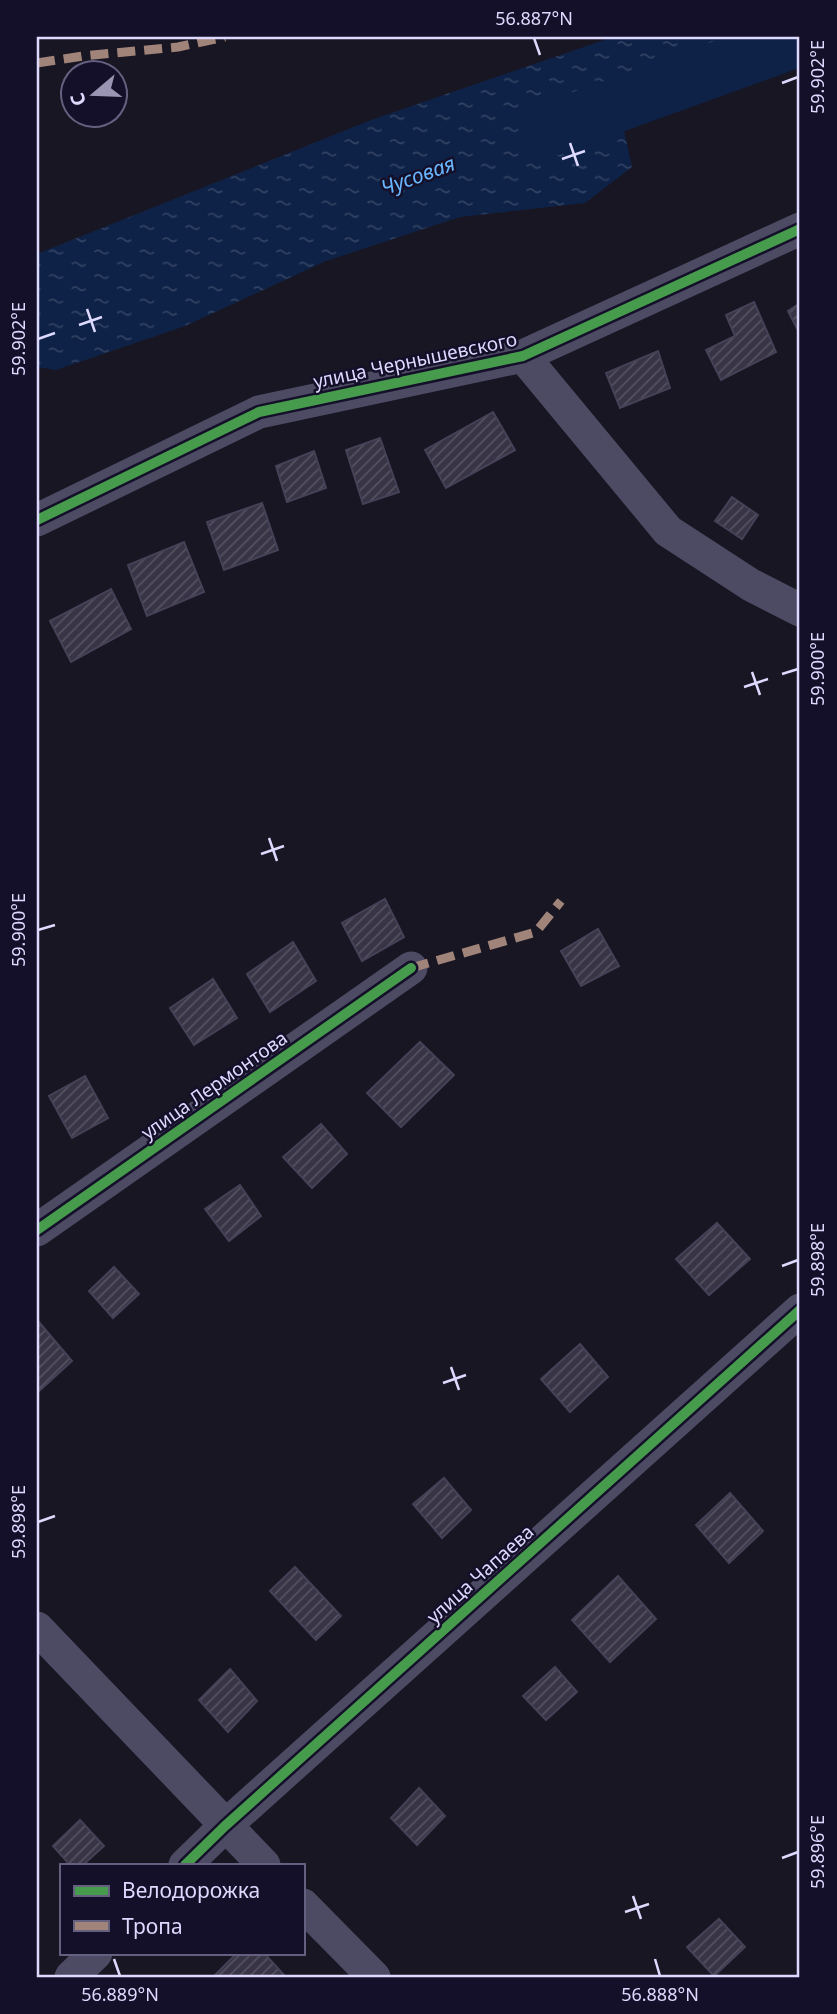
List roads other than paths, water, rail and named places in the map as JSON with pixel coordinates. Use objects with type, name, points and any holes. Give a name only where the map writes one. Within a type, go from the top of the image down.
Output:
[{"type":"street","name":"улица Чернышевского","points":[[37,520],[259,412],[523,356],[800,229]]},
{"type":"street","points":[[523,356],[668,531],[751,585],[800,610]]},
{"type":"street","name":"улица Лермонтова","points":[[37,1230],[411,968]]},
{"type":"street","name":"улица Чапаева","points":[[186,1864],[225,1826],[800,1310]]},
{"type":"street","points":[[37,1628],[263,1864]]},
{"type":"street","points":[[304,1906],[374,1977]]},
{"type":"street","points":[[71,1977],[95,1954]]},
{"type":"water","points":[[613,37],[800,39],[618,104],[632,167],[585,203],[460,217],[326,261],[185,326],[56,370],[37,367],[37,254],[371,120]]},
{"type":"waterway","name":"Чусовая","points":[[548,130],[800,39]]}]
